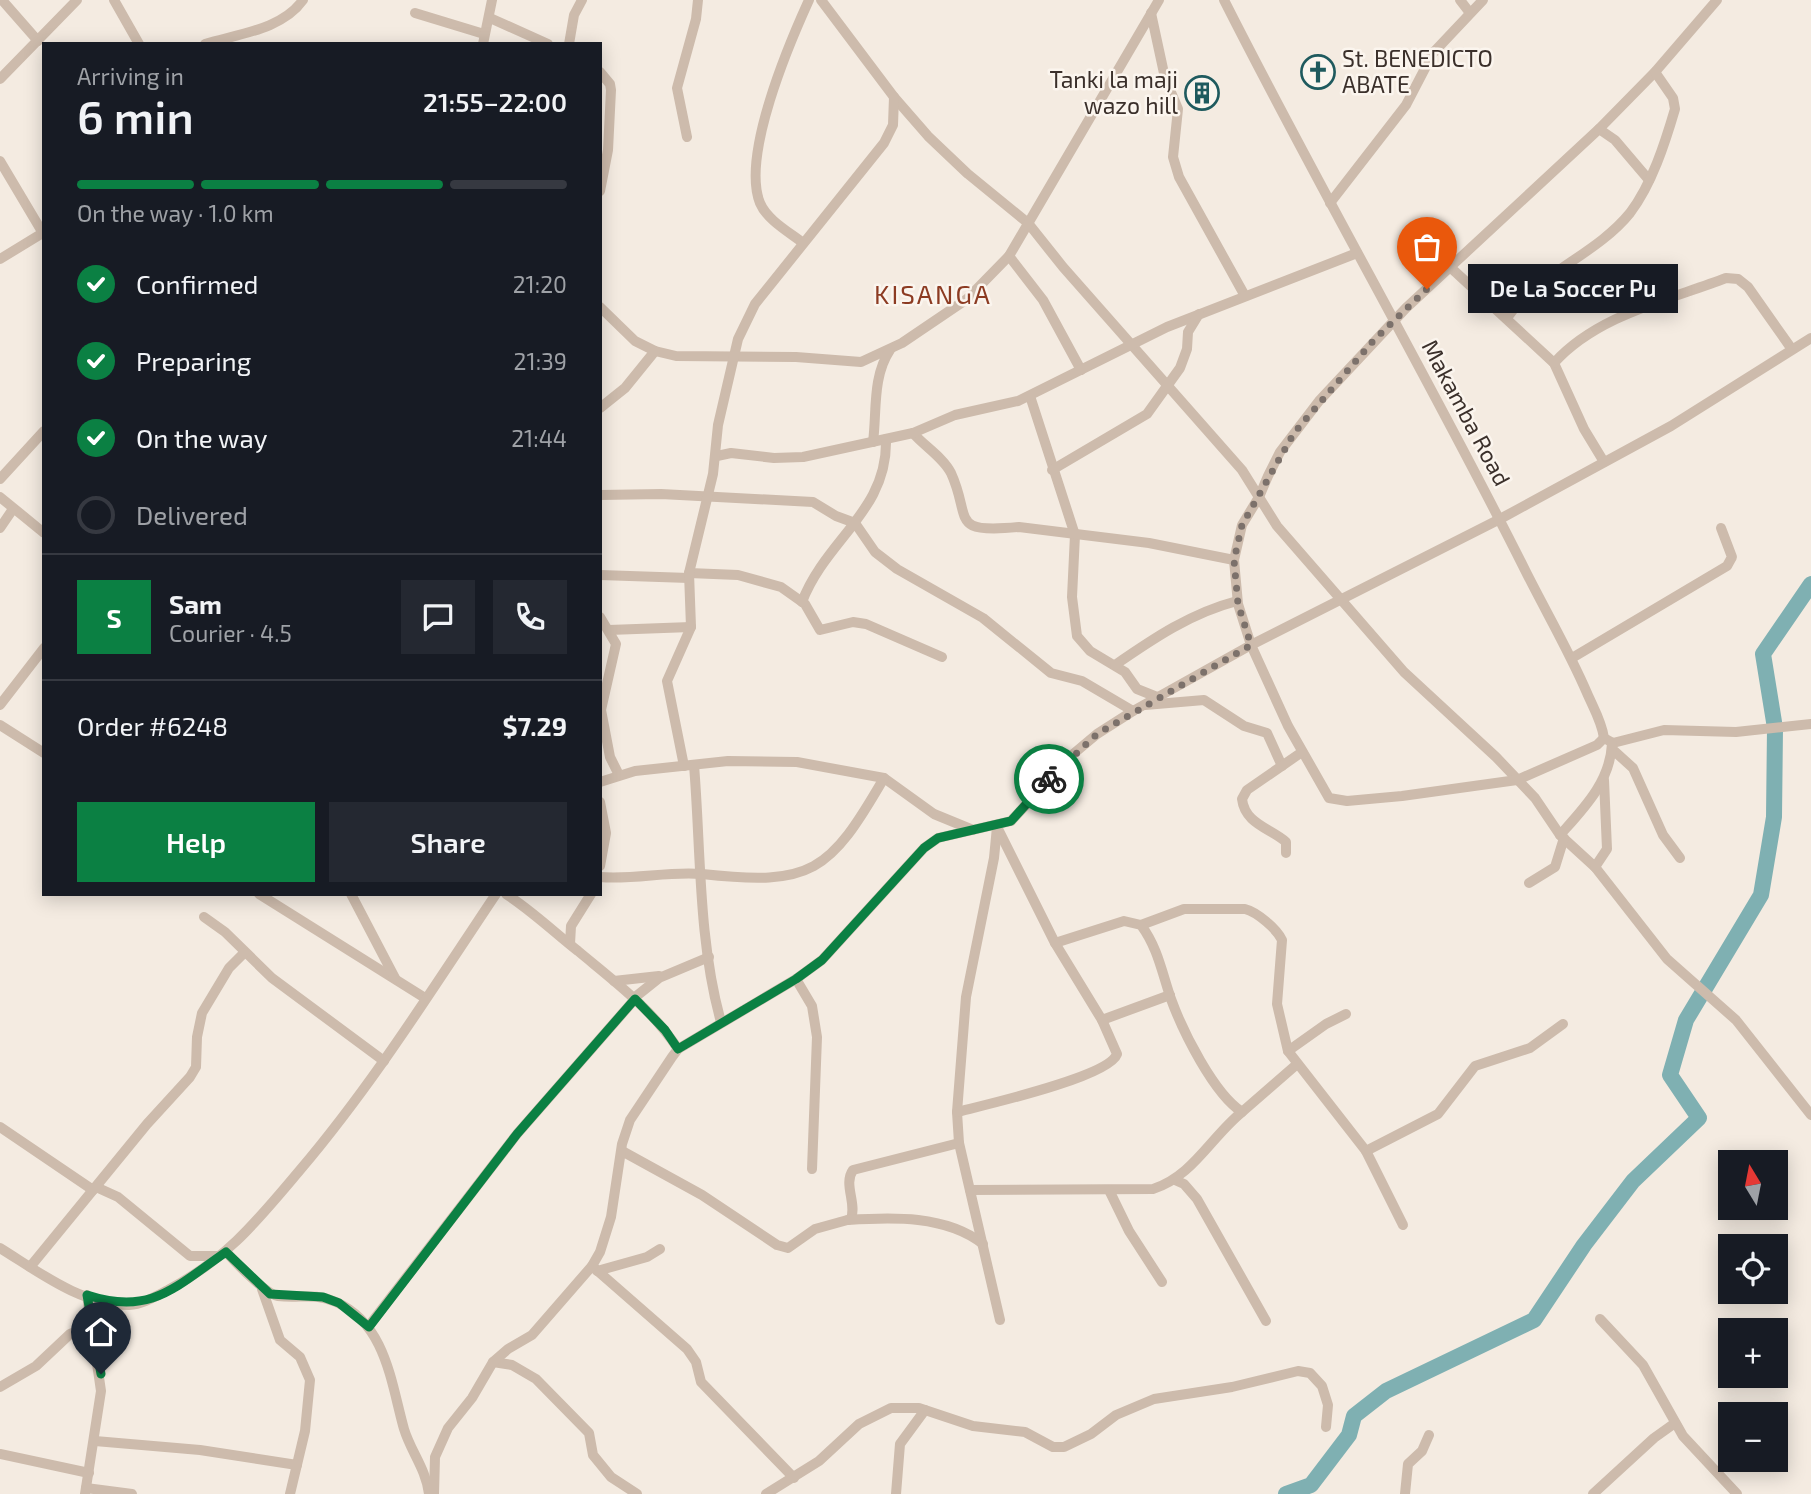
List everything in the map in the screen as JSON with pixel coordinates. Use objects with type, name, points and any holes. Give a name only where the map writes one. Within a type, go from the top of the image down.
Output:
[{"type":"street","points":[[2,0],[38,41]]},
{"type":"street","points":[[0,79],[77,0]]},
{"type":"street","points":[[114,0],[138,42]]},
{"type":"street","points":[[212,42],[257,30],[280,19],[303,0]]},
{"type":"street","points":[[415,13],[484,39],[492,0]]},
{"type":"street","points":[[569,42],[574,15],[582,0]]},
{"type":"street","points":[[687,137],[677,88],[696,19],[698,0]]},
{"type":"street","points":[[803,243],[770,217],[760,204],[758,164],[765,115],[778,69],[809,0]]},
{"type":"street","points":[[821,0],[894,97],[968,174],[1028,223],[1242,470],[1277,526],[1405,672],[1535,798],[1562,837],[1595,867],[1667,959],[1736,1020],[1811,1115]]},
{"type":"street","points":[[602,309],[635,341],[655,351],[676,356],[796,356],[861,362],[890,350],[947,316],[1009,256],[1123,56],[1159,0]]},
{"type":"street","name":"Makamba Road","points":[[1224,0],[1330,204],[1395,320],[1500,519],[1572,658],[1609,743]]},
{"type":"street","points":[[1460,0],[1470,13]]},
{"type":"street","points":[[1330,204],[1406,105],[1433,52],[1483,0]]},
{"type":"street","points":[[1717,0],[1655,72],[1599,130],[1395,320],[1294,433],[1242,525],[1234,560],[1237,601],[1251,645],[1302,752],[1324,793],[1337,800],[1402,796],[1517,780],[1597,746],[1664,730],[1736,732],[1811,724]]},
{"type":"street","points":[[1151,13],[1166,78],[1178,108],[1172,157],[1179,177],[1245,296]]},
{"type":"street","points":[[490,18],[544,42]]},
{"type":"street","points":[[1507,318],[1518,303],[1535,288],[1629,214],[1649,180],[1675,109],[1673,98],[1655,72]]},
{"type":"street","points":[[602,74],[610,83],[611,90],[608,150],[602,181]]},
{"type":"street","points":[[721,1022],[713,994],[689,766],[667,681],[691,627],[689,576],[717,456],[718,425],[746,318],[884,143],[893,125],[894,97]]},
{"type":"street","points":[[1599,130],[1615,139],[1649,180]]},
{"type":"street","points":[[0,161],[42,233]]},
{"type":"street","points":[[0,259],[42,236]]},
{"type":"street","points":[[717,456],[731,453],[774,458],[803,457],[913,433],[955,415],[1030,396],[1131,342],[1357,253]]},
{"type":"street","points":[[1009,256],[1043,300],[1081,370]]},
{"type":"street","points":[[1450,267],[1554,363],[1584,429],[1604,462]]},
{"type":"street","points":[[1554,363],[1564,352],[1629,314],[1726,278],[1738,279],[1748,287],[1791,348]]},
{"type":"street","points":[[1052,470],[1135,424],[1157,402],[1166,383],[1185,357],[1188,332],[1199,314]]},
{"type":"street","points":[[434,1494],[433,1467],[440,1442],[494,1362],[508,1349],[532,1335],[594,1268],[611,1217],[622,1151],[637,1107],[678,1049],[796,979],[839,944],[924,848],[938,838],[997,827],[1021,813],[1054,773],[1097,734],[1133,711],[1251,645],[1500,519],[1671,426],[1791,348],[1808,340]]},
{"type":"street","points":[[873,442],[878,382],[883,360],[890,350]]},
{"type":"street","points":[[602,406],[625,388],[655,351]]},
{"type":"street","points":[[1030,396],[1075,535],[1072,597],[1077,636],[1090,651],[1115,665],[1137,689],[1157,697]]},
{"type":"street","points":[[0,479],[42,433]]},
{"type":"street","points":[[913,433],[950,472],[967,524],[1149,543],[1234,560]]},
{"type":"street","points":[[802,602],[832,549],[877,492],[887,461],[886,439]]},
{"type":"street","points":[[602,495],[706,496],[813,502],[836,516],[855,523],[875,552],[897,569],[983,618],[1051,673],[1082,681],[1133,711]]},
{"type":"street","points":[[0,497],[42,531]]},
{"type":"street","points":[[0,528],[13,509]]},
{"type":"street","points":[[1572,658],[1727,566],[1732,557],[1721,528]]},
{"type":"street","points":[[602,575],[760,579],[802,602],[820,630],[853,622],[866,624],[942,657]]},
{"type":"street","points":[[1115,665],[1151,639],[1198,614],[1237,601]]},
{"type":"street","points":[[602,620],[615,639],[616,653],[603,701],[602,720],[611,763],[619,775]]},
{"type":"street","points":[[609,630],[691,627]]},
{"type":"street","points":[[0,705],[42,651]]},
{"type":"street","points":[[1144,705],[1195,700],[1211,704],[1244,726],[1267,733],[1282,766]]},
{"type":"street","points":[[0,724],[42,752]]},
{"type":"street","points":[[1595,867],[1607,849],[1604,779],[1609,743]]},
{"type":"street","points":[[1609,743],[1633,768],[1663,835],[1680,858]]},
{"type":"street","points":[[1286,853],[1286,842],[1260,827],[1245,810],[1242,799],[1247,790],[1302,752]]},
{"type":"street","points":[[602,781],[619,775],[753,759],[797,762],[884,778],[934,814],[973,830]]},
{"type":"street","points":[[602,877],[700,874],[771,879],[807,872],[828,859],[841,846],[884,778]]},
{"type":"street","points":[[1529,883],[1555,867],[1562,837],[1604,779]]},
{"type":"street","points":[[602,812],[606,833],[602,855]]},
{"type":"street","points":[[957,1112],[1070,1080],[1111,1062],[1117,1054],[1102,1020],[1055,943],[997,827]]},
{"type":"street","points":[[997,827],[994,858],[966,997],[957,1112],[959,1143],[1000,1320]]},
{"type":"street","points":[[262,896],[425,999]]},
{"type":"street","points":[[352,896],[395,978]]},
{"type":"street","points":[[0,1248],[55,1284],[109,1303],[145,1302],[201,1273],[245,1236],[332,1132],[384,1062],[495,896]]},
{"type":"street","points":[[514,896],[635,999],[665,1030],[678,1049]]},
{"type":"street","points":[[570,944],[571,926],[591,896]]},
{"type":"street","points":[[1055,943],[1124,921],[1141,925],[1174,911],[1195,908],[1249,909],[1258,915],[1281,937],[1276,1004],[1288,1051],[1366,1151],[1403,1225]]},
{"type":"street","points":[[204,917],[225,932],[244,953],[384,1062]]},
{"type":"street","points":[[1141,925],[1162,964],[1170,995],[1197,1053],[1226,1099],[1242,1112]]},
{"type":"street","points":[[30,1267],[190,1077],[196,1067],[197,1037],[202,1013],[229,968],[244,953]]},
{"type":"street","points":[[369,1327],[517,1134],[635,999],[649,984],[709,957]]},
{"type":"street","points":[[614,981],[664,976]]},
{"type":"street","points":[[796,979],[811,1006],[817,1037],[812,1169]]},
{"type":"street","points":[[1102,1020],[1170,995]]},
{"type":"street","points":[[1288,1051],[1326,1024],[1346,1014]]},
{"type":"street","points":[[1366,1151],[1438,1114],[1475,1066],[1530,1048],[1563,1024]]},
{"type":"street","points":[[970,1190],[1153,1188],[1175,1180],[1242,1112],[1297,1065]]},
{"type":"street","points":[[0,1127],[94,1189],[118,1197],[190,1256],[223,1254],[260,1285],[278,1296],[309,1294],[339,1303],[369,1327],[386,1361],[404,1429],[424,1472],[429,1494]]},
{"type":"street","points":[[848,1220],[853,1214],[849,1177],[853,1170],[959,1143]]},
{"type":"street","points":[[622,1151],[702,1195],[782,1248],[791,1248],[815,1229],[848,1220],[889,1217],[922,1221],[968,1234],[983,1244]]},
{"type":"street","points":[[1175,1180],[1184,1184],[1197,1199],[1266,1321]]},
{"type":"street","points":[[1109,1190],[1129,1231],[1162,1282]]},
{"type":"street","points":[[594,1268],[647,1257],[660,1249]]},
{"type":"street","points":[[594,1268],[687,1349],[696,1362],[701,1382],[794,1478]]},
{"type":"street","points":[[260,1285],[274,1316],[279,1340],[300,1357],[309,1373],[306,1423],[290,1494]]},
{"type":"street","points":[[87,1295],[101,1391],[86,1491],[132,1494]]},
{"type":"street","points":[[1600,1319],[1643,1365],[1675,1423],[1737,1494]]},
{"type":"street","points":[[0,1387],[36,1366],[70,1334],[93,1325]]},
{"type":"street","points":[[494,1362],[512,1365],[536,1379],[589,1433],[593,1455],[611,1477],[637,1494]]},
{"type":"street","points":[[766,1494],[794,1478],[835,1448],[859,1424],[891,1408],[925,1410],[973,1426],[1025,1432],[1053,1447],[1064,1447],[1091,1434],[1116,1415],[1154,1399],[1232,1387],[1298,1371],[1310,1373],[1322,1386],[1328,1405],[1326,1427]]},
{"type":"street","points":[[896,1494],[900,1444],[925,1410]]},
{"type":"street","points":[[1593,1494],[1654,1438],[1675,1423]]},
{"type":"street","points":[[1405,1494],[1408,1465],[1422,1451],[1429,1435]]},
{"type":"street","points":[[95,1441],[200,1450],[298,1465]]},
{"type":"street","points":[[0,1454],[89,1473]]},
{"type":"waterway","points":[[1286,1494],[1311,1485],[1349,1435],[1354,1416],[1386,1391],[1534,1320],[1584,1245],[1633,1181],[1699,1118],[1670,1075],[1686,1020],[1761,895],[1774,817],[1775,728],[1763,654],[1811,584]]},
{"type":"way so far","points":[[1049,779],[1097,734],[1251,645],[1238,604],[1234,560],[1242,525],[1259,497],[1280,452],[1294,433],[1373,341],[1427,289]]},
{"type":"place","name":"St. BENEDICTO ABATE","points":[[1318,72]]},
{"type":"place","name":"Tanki la maji wazo hill","points":[[1202,93]]},
{"type":"place","name":"De La Soccer Pu","points":[[1427,289]]},
{"type":"district","name":"KISANGA","points":[[933,295]]},
{"type":"route","points":[[101,1374],[87,1295],[109,1303],[130,1305],[145,1302],[201,1273],[226,1252],[270,1294],[309,1294],[323,1297],[339,1303],[369,1327],[435,1237],[517,1134],[618,1022],[635,999],[665,1030],[678,1049],[796,979],[822,960],[876,904],[924,848],[938,838],[997,827],[1011,821],[1049,779]]}]
